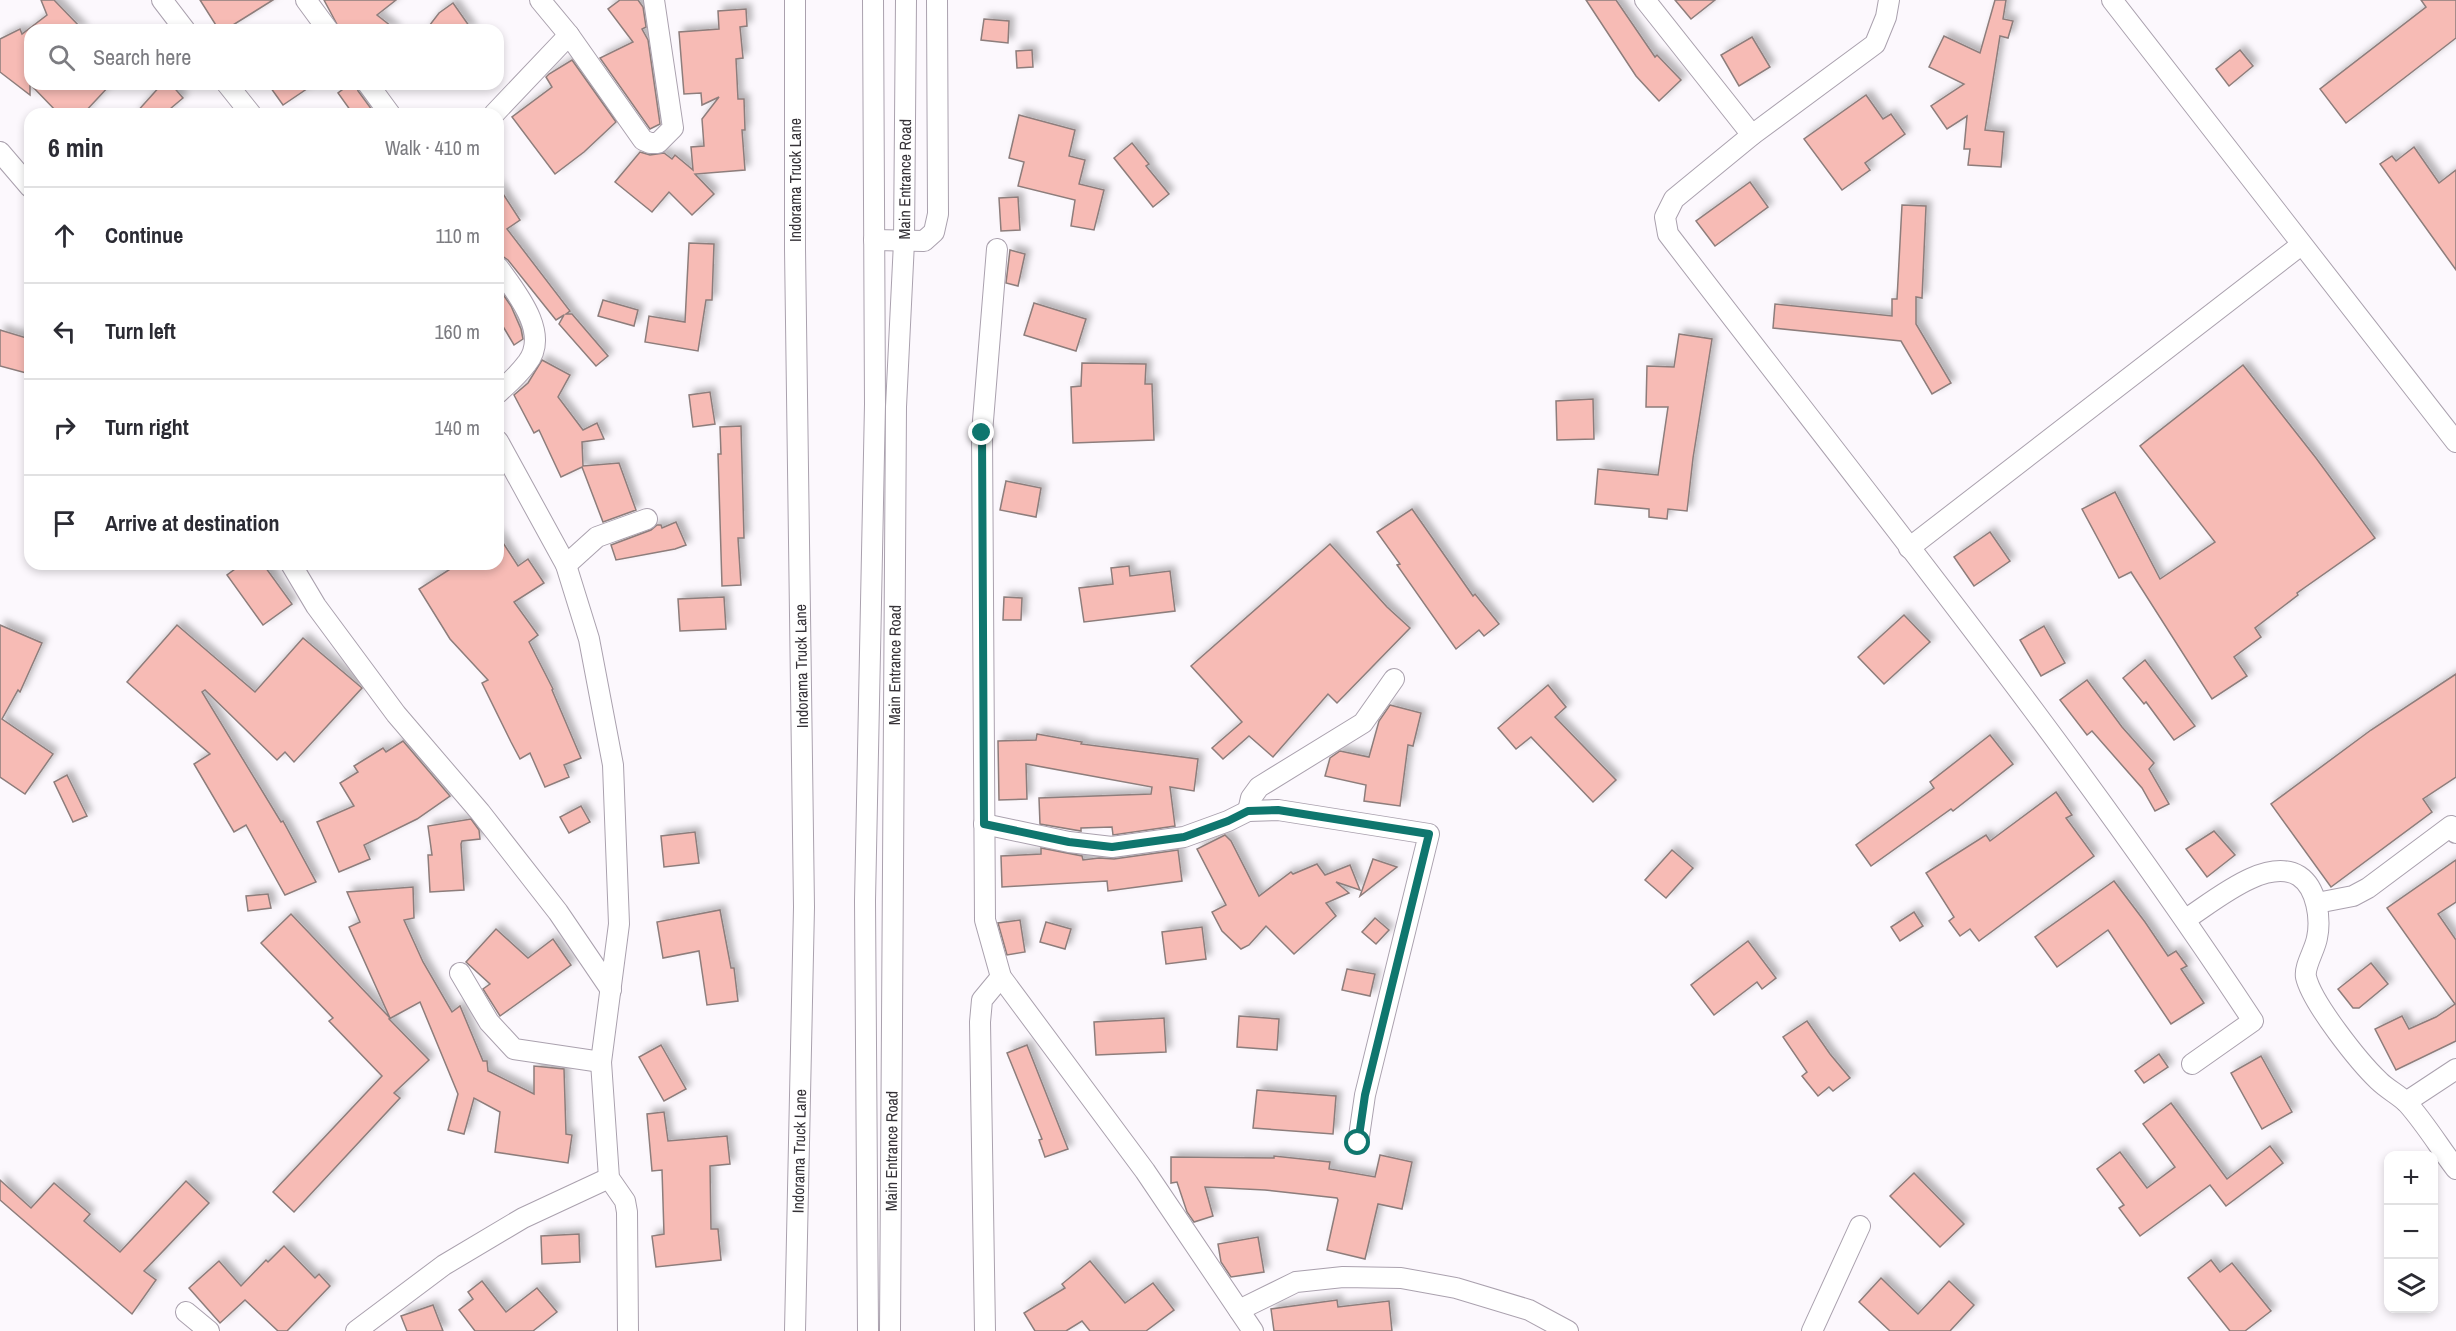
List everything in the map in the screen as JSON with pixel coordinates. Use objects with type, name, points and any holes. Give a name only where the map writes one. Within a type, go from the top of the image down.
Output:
[{"type":"street","points":[[162,0],[180,24]]},
{"type":"street","points":[[306,0],[324,24]]},
{"type":"street","points":[[540,0],[569,35],[644,140],[658,143],[673,128],[654,0]]},
{"type":"street","name":"Indorama Truck Lane","points":[[795,0],[795,249],[804,908],[795,1331]]},
{"type":"street","points":[[868,1331],[865,901],[875,404],[873,0]]},
{"type":"street","name":"Main Entrance Road","points":[[890,1331],[896,430],[904,242],[906,0]]},
{"type":"street","points":[[874,240],[924,241],[934,232],[938,214],[937,0]]},
{"type":"street","points":[[1645,0],[1752,135]]},
{"type":"street","points":[[1889,0],[1886,17],[1875,44],[1752,135],[1674,199],[1665,218],[1668,234],[1908,548],[1976,632],[2186,920],[2253,1021],[2192,1064]]},
{"type":"street","points":[[2112,0],[2456,442]]},
{"type":"street","points":[[500,108],[569,35]]},
{"type":"street","points":[[232,90],[245,108]]},
{"type":"street","points":[[372,90],[386,108]]},
{"type":"street","points":[[0,152],[24,180]]},
{"type":"street","points":[[1908,548],[2301,245]]},
{"type":"street","points":[[997,249],[982,433],[985,920],[1001,977],[1145,1171],[1253,1331]]},
{"type":"street","points":[[504,276],[522,301],[534,330],[535,343],[529,362],[504,387]]},
{"type":"street","points":[[504,452],[566,565],[589,639],[613,765],[619,924],[601,1062],[609,1179],[625,1201],[627,1212],[628,1331]]},
{"type":"street","points":[[566,565],[597,537],[647,519]]},
{"type":"street","points":[[295,570],[316,606],[390,705],[495,830],[558,912],[611,990]]},
{"type":"street","points":[[1248,811],[1251,798],[1259,787],[1363,723],[1394,679]]},
{"type":"street","points":[[984,824],[1069,842],[1112,847],[1184,837],[1248,811],[1278,810],[1429,834],[1365,1095],[1358,1143]]},
{"type":"street","points":[[2317,903],[2353,896],[2368,888],[2451,826],[2456,833]]},
{"type":"street","points":[[2186,920],[2244,881],[2264,873],[2286,871],[2300,876],[2310,888],[2317,903],[2318,937],[2306,975],[2312,993],[2354,1055],[2380,1083],[2406,1102],[2456,1169]]},
{"type":"street","points":[[460,973],[489,1022],[514,1049],[601,1062]]},
{"type":"street","points":[[985,1331],[980,1022],[982,1000],[1001,977]]},
{"type":"street","points":[[2406,1102],[2456,1069]]},
{"type":"street","points":[[356,1331],[444,1265],[523,1218],[609,1179]]},
{"type":"street","points":[[1812,1331],[1860,1226]]},
{"type":"street","points":[[1239,1310],[1296,1282],[1343,1277],[1401,1278],[1456,1288],[1529,1310],[1568,1331]]},
{"type":"street","points":[[186,1312],[209,1331]]},
{"type":"building","points":[[41,0],[54,0],[77,24],[35,24],[47,15]]},
{"type":"building","points":[[200,0],[273,0],[235,24],[215,24]]},
{"type":"building","points":[[324,0],[396,0],[377,15],[388,24],[337,24]]},
{"type":"building","points":[[620,0],[638,0],[643,7],[646,27],[642,29],[648,40],[660,124],[650,129],[600,58],[633,42],[608,9]]},
{"type":"building","points":[[1586,0],[1616,0],[1655,57],[1657,55],[1681,80],[1659,101],[1636,76]]},
{"type":"building","points":[[1675,0],[1715,0],[1691,19]]},
{"type":"building","points":[[1995,0],[2006,0],[2003,19],[2013,21],[2008,38],[2000,36],[1985,130],[2004,132],[2001,167],[1968,165],[1970,149],[1964,149],[1967,116],[1947,129],[1931,106],[1964,84],[1929,67],[1944,36],[1980,53]]},
{"type":"building","points":[[2421,0],[2456,0],[2456,38],[2346,123],[2320,89],[2426,7]]},
{"type":"building","points":[[453,3],[468,24],[431,24],[439,13]]},
{"type":"building","points":[[746,9],[747,26],[740,27],[743,58],[736,59],[738,99],[744,99],[745,130],[742,130],[745,170],[695,174],[714,194],[692,215],[669,192],[652,212],[615,182],[640,152],[650,155],[664,153],[672,159],[675,155],[693,170],[691,147],[704,146],[702,119],[719,97],[702,105],[701,93],[684,94],[679,32],[719,29],[718,11]]},
{"type":"building","points":[[984,19],[1009,21],[1008,43],[981,40]]},
{"type":"building","points":[[20,29],[22,34],[24,32],[24,90],[30,90],[30,95],[0,72],[0,39]]},
{"type":"building","points":[[1752,37],[1770,67],[1739,86],[1721,55]]},
{"type":"building","points":[[1032,50],[1033,67],[1017,68],[1016,51]]},
{"type":"building","points":[[2240,50],[2253,66],[2229,86],[2216,69]]},
{"type":"building","points":[[572,60],[616,122],[584,152],[555,174],[512,117],[552,87],[546,77]]},
{"type":"building","points":[[36,90],[105,90],[89,108],[53,108]]},
{"type":"building","points":[[157,90],[176,90],[183,98],[171,108],[140,108]]},
{"type":"building","points":[[272,90],[305,90],[283,105]]},
{"type":"building","points":[[342,90],[358,90],[371,108],[349,108],[338,93]]},
{"type":"building","points":[[1866,95],[1883,119],[1891,114],[1905,134],[1865,163],[1870,170],[1842,190],[1804,139]]},
{"type":"building","points":[[1019,115],[1075,130],[1069,156],[1085,160],[1079,184],[1104,190],[1094,230],[1071,226],[1075,200],[1018,186],[1024,162],[1009,158]]},
{"type":"building","points":[[1132,143],[1149,164],[1146,166],[1169,194],[1153,207],[1114,158]]},
{"type":"building","points":[[2414,147],[2439,183],[2456,170],[2456,270],[2380,164],[2392,156],[2396,161]]},
{"type":"building","points":[[1750,182],[1768,207],[1715,246],[1696,221]]},
{"type":"building","points":[[504,195],[520,220],[507,229],[570,311],[566,314],[572,314],[608,356],[596,366],[559,324],[564,315],[556,320],[504,257]]},
{"type":"building","points":[[1018,197],[1020,230],[1001,231],[999,198]]},
{"type":"building","points":[[1902,205],[1926,206],[1922,298],[1916,297],[1916,324],[1951,383],[1932,394],[1901,341],[1773,328],[1775,304],[1892,316],[1892,299],[1897,299]]},
{"type":"building","points":[[689,243],[714,244],[712,300],[706,300],[698,351],[645,342],[649,316],[685,322]]},
{"type":"building","points":[[1010,250],[1025,254],[1018,286],[1006,283]]},
{"type":"building","points":[[504,296],[521,329],[523,339],[514,345],[504,328]]},
{"type":"building","points":[[603,300],[638,310],[634,326],[598,316]]},
{"type":"building","points":[[1034,303],[1086,319],[1076,351],[1024,335]]},
{"type":"building","points":[[0,330],[24,337],[24,372],[0,366]]},
{"type":"building","points":[[1679,334],[1712,339],[1687,511],[1668,509],[1667,519],[1649,517],[1649,509],[1595,504],[1598,469],[1658,475],[1668,407],[1646,407],[1647,366],[1674,367]]},
{"type":"building","points":[[542,360],[570,375],[558,397],[583,430],[597,423],[604,439],[582,442],[583,466],[619,463],[636,510],[603,522],[582,467],[561,477],[539,430],[534,433],[514,395],[528,383]]},
{"type":"building","points":[[1082,363],[1146,364],[1145,384],[1152,384],[1154,440],[1073,443],[1071,387],[1081,386]]},
{"type":"building","points":[[2243,365],[2375,538],[2297,593],[2298,595],[2255,628],[2261,637],[2234,657],[2247,676],[2212,699],[2131,572],[2119,578],[2082,509],[2115,492],[2160,579],[2215,542],[2140,446]]},
{"type":"building","points":[[710,392],[715,424],[693,427],[689,395]]},
{"type":"building","points":[[1593,399],[1594,439],[1557,440],[1556,401]]},
{"type":"building","points":[[741,426],[744,538],[738,538],[741,585],[722,586],[718,454],[721,454],[720,427]]},
{"type":"building","points":[[1006,481],[1041,488],[1036,517],[1000,510]]},
{"type":"building","points":[[1412,509],[1473,596],[1475,594],[1499,624],[1484,636],[1479,630],[1456,649],[1397,565],[1400,564],[1377,532]]},
{"type":"building","points":[[676,522],[686,545],[616,560],[611,545],[651,530],[657,525],[661,525],[662,528]]},
{"type":"building","points":[[1990,532],[2010,561],[1974,586],[1954,557]]},
{"type":"building","points":[[504,544],[518,566],[528,559],[544,583],[514,602],[538,635],[529,642],[553,689],[581,758],[564,765],[569,777],[545,787],[530,753],[520,759],[482,683],[488,680],[450,639],[419,589],[449,570],[504,570]]},
{"type":"building","points":[[1330,544],[1387,607],[1410,628],[1337,703],[1328,694],[1273,757],[1249,736],[1223,759],[1212,748],[1242,722],[1191,666]]},
{"type":"building","points":[[1129,566],[1130,576],[1170,571],[1175,611],[1084,622],[1079,588],[1113,584],[1111,568]]},
{"type":"building","points":[[234,570],[267,570],[292,604],[263,625],[227,575]]},
{"type":"building","points":[[724,597],[726,629],[680,631],[678,599]]},
{"type":"building","points":[[1004,597],[1022,598],[1021,620],[1003,620]]},
{"type":"building","points":[[1904,615],[1930,642],[1884,684],[1858,657]]},
{"type":"building","points":[[0,625],[42,643],[20,692],[18,690],[2,719],[53,754],[25,794],[0,777]]},
{"type":"building","points":[[177,625],[255,692],[303,638],[362,688],[294,762],[285,752],[277,760],[205,690],[202,692],[281,822],[283,821],[316,882],[285,895],[246,825],[234,832],[194,764],[210,754],[127,682]]},
{"type":"building","points":[[2044,626],[2065,663],[2041,676],[2020,640]]},
{"type":"building","points":[[2145,660],[2195,726],[2174,740],[2146,702],[2144,704],[2123,678]]},
{"type":"building","points":[[2456,674],[2456,777],[2423,799],[2432,812],[2331,887],[2271,804],[2371,730]]},
{"type":"building","points":[[2087,680],[2122,727],[2154,763],[2149,769],[2169,804],[2155,811],[2142,788],[2092,731],[2087,735],[2060,700]]},
{"type":"building","points":[[1548,685],[1566,707],[1555,717],[1616,780],[1593,802],[1531,737],[1516,749],[1498,728]]},
{"type":"building","points":[[1390,705],[1421,713],[1413,746],[1408,745],[1400,806],[1364,801],[1366,785],[1325,776],[1330,758],[1340,751],[1369,757],[1379,721]]},
{"type":"building","points":[[1037,734],[1082,742],[1081,744],[1198,759],[1194,791],[1170,787],[1175,826],[1113,835],[1112,827],[1081,828],[1081,831],[1040,824],[1039,798],[1151,794],[1152,787],[1026,764],[1027,799],[999,800],[998,741],[1036,740]]},
{"type":"building","points":[[1990,735],[2013,764],[1953,811],[1951,809],[1871,866],[1856,845],[1934,788],[1930,782]]},
{"type":"building","points":[[403,741],[450,796],[417,819],[364,845],[370,859],[339,872],[317,822],[354,806],[340,783],[358,772],[354,766],[383,748],[386,752]]},
{"type":"building","points":[[67,775],[87,816],[73,822],[54,782]]},
{"type":"building","points":[[2056,792],[2072,815],[2066,818],[2094,856],[1979,941],[1970,929],[1960,936],[1949,921],[1954,917],[1926,873],[1986,835],[1990,841]]},
{"type":"building","points":[[581,806],[590,822],[569,833],[560,817]]},
{"type":"building","points":[[471,819],[479,830],[480,839],[462,841],[461,844],[464,890],[430,892],[428,855],[432,855],[428,826]]},
{"type":"building","points":[[2214,831],[2235,855],[2207,877],[2186,849]]},
{"type":"building","points":[[695,832],[699,863],[664,867],[661,836]]},
{"type":"building","points":[[1225,835],[1231,841],[1259,896],[1291,872],[1293,874],[1317,864],[1325,875],[1350,865],[1360,890],[1336,882],[1349,893],[1326,903],[1336,916],[1294,954],[1266,926],[1249,945],[1241,949],[1222,931],[1212,912],[1226,905],[1197,849]]},
{"type":"building","points":[[1041,848],[1082,856],[1083,860],[1114,859],[1178,850],[1182,881],[1108,891],[1107,881],[1002,887],[1001,856],[1041,854]]},
{"type":"building","points":[[1672,850],[1693,868],[1666,898],[1645,880]]},
{"type":"building","points":[[1373,859],[1397,867],[1360,896]]},
{"type":"building","points":[[2456,860],[2456,902],[2438,914],[2456,940],[2456,1041],[2396,1070],[2375,1029],[2402,1016],[2409,1029],[2436,1017],[2455,1004],[2387,908]]},
{"type":"building","points":[[2114,881],[2168,956],[2176,951],[2187,966],[2181,969],[2204,1003],[2171,1024],[2108,930],[2057,967],[2035,937]]},
{"type":"building","points":[[413,887],[414,918],[404,920],[423,962],[452,1012],[460,1006],[483,1061],[487,1061],[488,1071],[534,1094],[534,1066],[564,1069],[566,1134],[572,1135],[568,1163],[495,1152],[500,1112],[474,1098],[464,1134],[448,1130],[458,1094],[420,1002],[389,1019],[429,1060],[394,1093],[400,1098],[294,1212],[273,1192],[382,1076],[329,1021],[333,1018],[261,943],[291,914],[390,1018],[349,927],[360,922],[347,892]]},
{"type":"building","points":[[268,894],[271,908],[248,911],[246,896]]},
{"type":"building","points":[[720,910],[731,968],[734,968],[738,1001],[707,1005],[699,951],[663,958],[657,922]]},
{"type":"building","points":[[1914,912],[1923,926],[1900,941],[1891,927]]},
{"type":"building","points":[[1375,918],[1389,930],[1376,944],[1362,932]]},
{"type":"building","points":[[1020,920],[1025,952],[1007,955],[998,923]]},
{"type":"building","points":[[1046,922],[1071,929],[1065,949],[1040,942]]},
{"type":"building","points":[[1202,927],[1206,959],[1166,964],[1162,932]]},
{"type":"building","points":[[496,929],[528,958],[553,939],[571,965],[500,1016],[483,989],[490,984],[466,962]]},
{"type":"building","points":[[1748,941],[1776,978],[1762,989],[1757,982],[1714,1015],[1691,985]]},
{"type":"building","points":[[2371,963],[2388,984],[2359,1008],[2353,1008],[2338,989]]},
{"type":"building","points":[[1347,969],[1375,974],[1370,996],[1342,990]]},
{"type":"building","points":[[1239,1016],[1279,1019],[1277,1050],[1237,1047]]},
{"type":"building","points":[[1164,1018],[1166,1052],[1096,1055],[1094,1022]]},
{"type":"building","points":[[1807,1021],[1850,1078],[1833,1091],[1829,1087],[1818,1096],[1802,1076],[1807,1072],[1783,1037]]},
{"type":"building","points":[[661,1045],[686,1089],[664,1101],[639,1057]]},
{"type":"building","points":[[1027,1045],[1068,1149],[1045,1157],[1039,1140],[1042,1139],[1007,1053]]},
{"type":"building","points":[[2159,1054],[2168,1067],[2144,1083],[2135,1071]]},
{"type":"building","points":[[2261,1056],[2292,1112],[2262,1129],[2231,1073]]},
{"type":"building","points":[[1257,1090],[1336,1096],[1333,1134],[1253,1128]]},
{"type":"building","points":[[2171,1103],[2227,1179],[2270,1146],[2283,1163],[2226,1206],[2210,1185],[2140,1236],[2119,1208],[2124,1205],[2097,1169],[2120,1152],[2147,1188],[2175,1167],[2143,1124]]},
{"type":"building","points":[[664,1112],[668,1141],[727,1136],[730,1164],[710,1166],[711,1229],[718,1229],[721,1260],[656,1267],[652,1236],[664,1234],[662,1170],[652,1171],[647,1114]]},
{"type":"building","points":[[1380,1155],[1412,1162],[1402,1209],[1378,1204],[1365,1259],[1327,1250],[1337,1198],[1265,1190],[1205,1187],[1213,1216],[1194,1222],[1187,1212],[1177,1182],[1171,1183],[1171,1157],[1274,1158],[1274,1156],[1330,1162],[1329,1169],[1375,1177]]},
{"type":"building","points":[[1914,1173],[1964,1224],[1940,1247],[1890,1196]]},
{"type":"building","points":[[0,1180],[31,1208],[54,1183],[90,1214],[84,1221],[120,1252],[186,1181],[209,1203],[144,1271],[156,1280],[132,1314],[0,1200]]},
{"type":"building","points":[[579,1234],[580,1262],[542,1264],[541,1236]]},
{"type":"building","points":[[1258,1237],[1264,1272],[1231,1277],[1221,1262],[1218,1244]]},
{"type":"building","points":[[284,1246],[315,1278],[319,1274],[330,1286],[287,1331],[278,1331],[245,1300],[220,1323],[189,1288],[219,1261],[241,1286],[266,1260],[268,1262]]},
{"type":"building","points":[[2211,1260],[2220,1272],[2232,1263],[2271,1311],[2245,1331],[2230,1331],[2188,1278]]},
{"type":"building","points":[[1090,1261],[1125,1303],[1153,1283],[1174,1310],[1146,1331],[1090,1331],[1082,1321],[1066,1331],[1035,1331],[1024,1313],[1065,1288],[1062,1284]]},
{"type":"building","points":[[1881,1278],[1918,1314],[1949,1281],[1974,1305],[1950,1331],[1890,1331],[1859,1302]]},
{"type":"building","points":[[482,1281],[506,1312],[537,1288],[557,1312],[533,1331],[475,1331],[459,1310],[473,1299],[468,1292]]},
{"type":"building","points":[[1337,1300],[1338,1307],[1389,1301],[1392,1331],[1274,1331],[1271,1309]]},
{"type":"building","points":[[433,1305],[443,1331],[407,1331],[401,1316]]},
{"type":"route","points":[[982,433],[984,824],[1091,846],[1112,847],[1184,837],[1248,811],[1278,810],[1429,834],[1365,1095],[1358,1143]]}]
